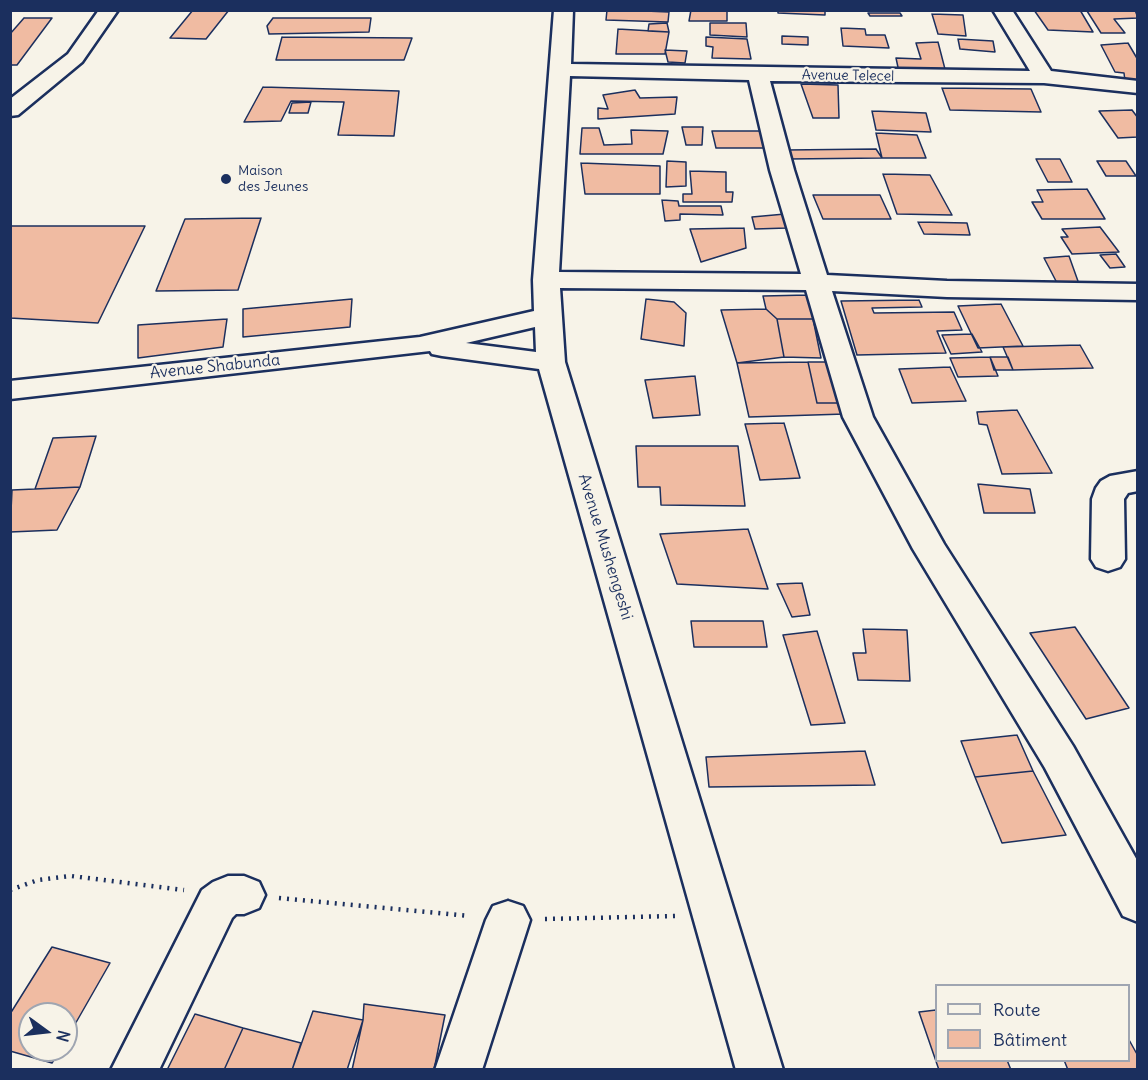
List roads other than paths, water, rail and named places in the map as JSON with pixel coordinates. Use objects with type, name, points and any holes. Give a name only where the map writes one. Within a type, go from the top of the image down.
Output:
[{"type":"street","points":[[10,110],[75,58],[109,10]]},
{"type":"street","name":"Avenue Mushengeshi","points":[[564,10],[546,280],[546,316],[551,362],[760,1070]]},
{"type":"street","points":[[1002,10],[1044,77]]},
{"type":"street","name":"Avenue Telecel","points":[[559,70],[758,75],[1044,77],[1134,92]]},
{"type":"street","points":[[758,75],[782,170],[858,417],[930,549],[1059,757],[1137,903]]},
{"type":"street","points":[[546,280],[816,282],[947,289],[1137,292]]},
{"type":"street","points":[[420,345],[546,316]]},
{"type":"street","points":[[420,345],[551,362]]},
{"type":"street","name":"Avenue Shabunda","points":[[10,390],[420,345]]},
{"type":"street","points":[[1108,559],[1108,499],[1112,488],[1121,483],[1137,481]]},
{"type":"street","points":[[134,1070],[211,914],[221,899],[236,895]]},
{"type":"street","points":[[458,1070],[508,920]]},
{"type":"place","name":"Maison des Jeunes","points":[[226,179]]}]
